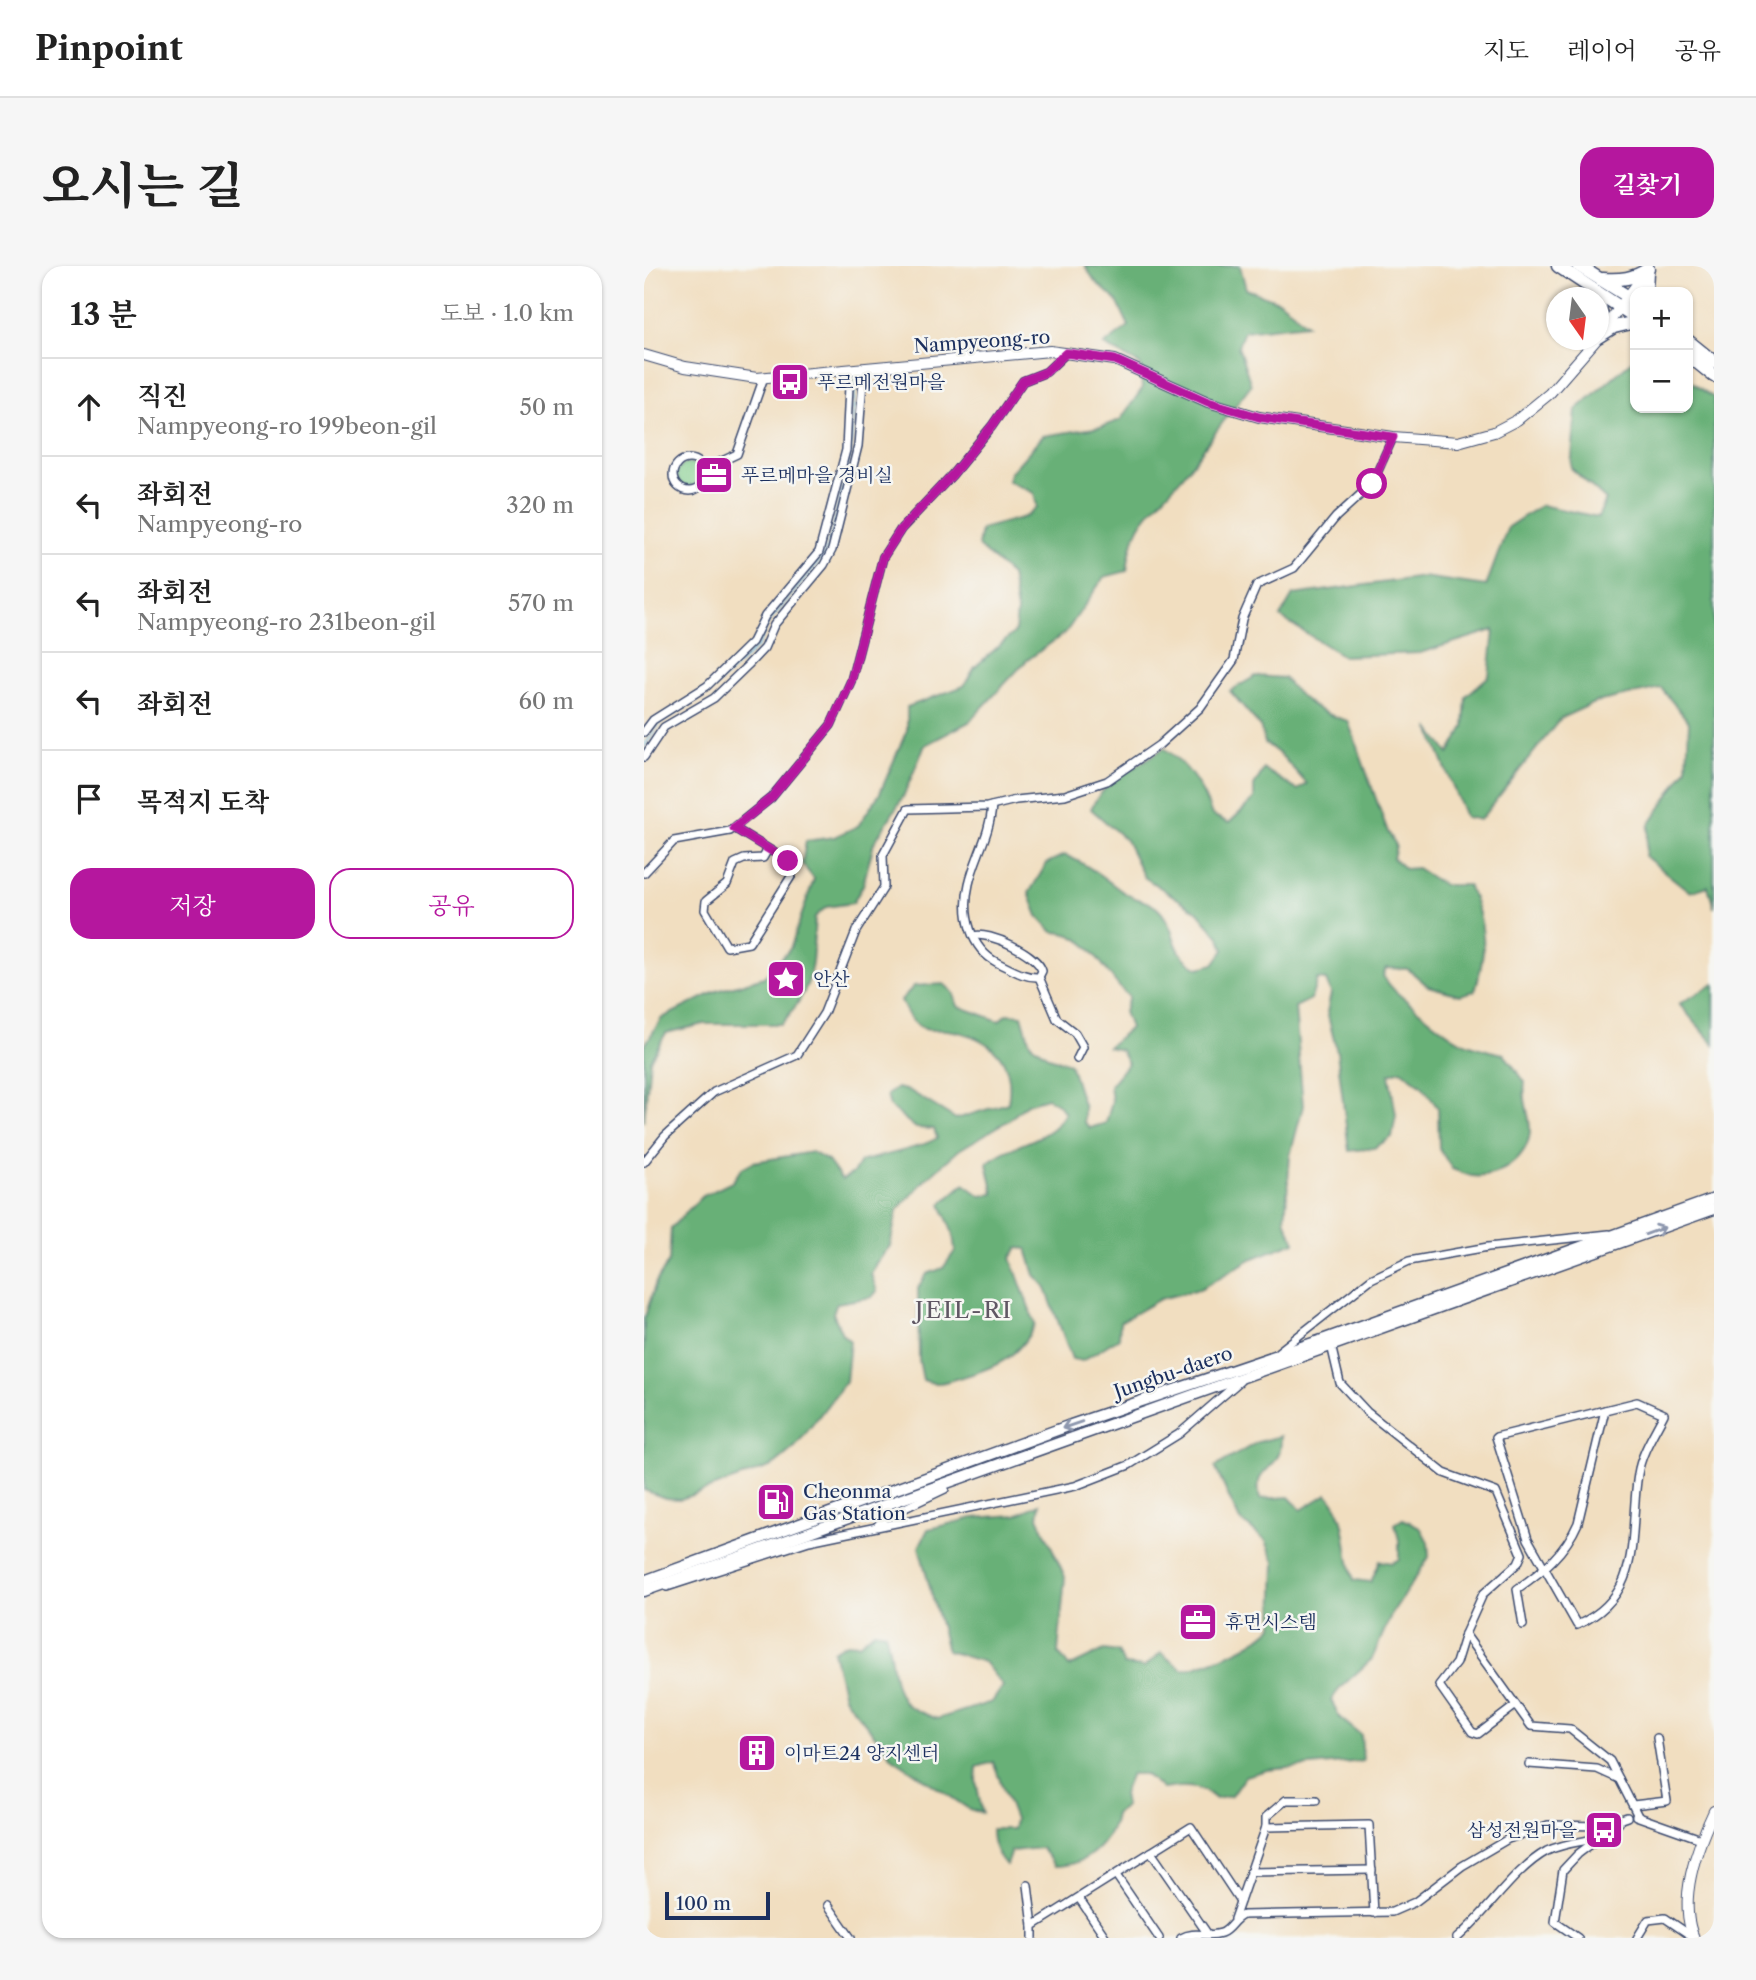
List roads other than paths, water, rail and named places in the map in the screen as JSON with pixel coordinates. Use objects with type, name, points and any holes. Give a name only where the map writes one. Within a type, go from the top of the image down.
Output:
[{"type":"highway","points":[[1558,266],[1592,287]]},
{"type":"highway","points":[[1579,266],[1595,287]]},
{"type":"highway","points":[[1607,287],[1637,276],[1649,268]]},
{"type":"highway","points":[[1647,287],[1649,268]]},
{"type":"highway","points":[[1609,295],[1628,301]]},
{"type":"highway","points":[[1609,330],[1630,323]]},
{"type":"highway","points":[[1693,345],[1714,362]]},
{"type":"highway","points":[[1693,359],[1714,376]]},
{"type":"main road","name":"Jungbu-daero","points":[[645,1587],[1069,1426],[1617,1234],[1713,1207]]},
{"type":"main road","name":"Jungbu-daero","points":[[645,1587],[1713,1207]]},
{"type":"street","name":"Nampyeong-ro","points":[[1609,323],[1628,301],[1649,268]]},
{"type":"street","name":"Nampyeong-ro","points":[[644,355],[685,367],[764,377],[1050,351],[1115,360],[1208,402],[1259,417],[1393,437],[1458,442],[1494,432],[1517,420],[1549,394],[1586,350]]},
{"type":"street","points":[[644,873],[674,841],[702,838],[734,828],[771,798],[831,725],[851,681],[883,557],[901,529],[952,475],[992,426],[1023,381],[1046,372],[1066,353]]},
{"type":"street","points":[[644,757],[664,727],[714,698],[764,648],[774,625],[828,558],[848,494],[858,446],[864,368]]},
{"type":"street","points":[[644,733],[653,720],[707,686],[752,642],[765,616],[819,552],[846,450],[849,386],[837,370]]},
{"type":"street","points":[[705,469],[730,460],[737,454],[764,377]]},
{"type":"street","points":[[644,1163],[665,1136],[714,1092],[797,1055],[824,1013],[856,931],[884,887],[883,855],[908,809],[992,806],[1065,795],[1108,781],[1159,745],[1200,708],[1234,660],[1242,619],[1257,585],[1294,568],[1336,517],[1372,484],[1393,437]]},
{"type":"street","points":[[684,460],[695,461],[705,469],[704,482],[693,492],[680,489],[673,480],[675,467],[684,460]]},
{"type":"street","points":[[992,806],[985,840],[969,883],[968,920],[977,948],[988,958],[1018,973],[1039,977]]},
{"type":"street","points":[[734,828],[788,861],[793,867],[792,875],[757,926],[749,943],[727,947],[705,910],[706,901],[727,884],[735,863],[744,859],[763,858],[768,849]]},
{"type":"street","points":[[974,936],[979,934],[993,938],[1027,953],[1040,963],[1039,977],[1057,1019],[1080,1039],[1083,1047],[1077,1059]]},
{"type":"street","points":[[1274,1356],[1371,1279],[1409,1261],[1488,1247],[1617,1234]]},
{"type":"street","points":[[1331,1345],[1340,1383],[1367,1412],[1444,1473],[1496,1492],[1505,1509],[1522,1554],[1518,1563],[1483,1594],[1465,1634],[1456,1663],[1439,1685],[1472,1732],[1478,1734],[1516,1705]]},
{"type":"street","points":[[645,1587],[677,1585],[809,1541],[1075,1486],[1129,1465],[1180,1434],[1248,1374]]},
{"type":"street","points":[[1637,1402],[1664,1413],[1638,1471],[1635,1535],[1626,1577],[1612,1600],[1594,1618],[1577,1625],[1528,1539],[1496,1437],[1605,1410],[1637,1402]]},
{"type":"street","points":[[1523,1625],[1517,1589],[1545,1569],[1571,1539],[1578,1523],[1605,1410]]},
{"type":"street","points":[[876,1527],[886,1517],[956,1484],[971,1473]]},
{"type":"street","points":[[1505,1509],[1516,1505]]},
{"type":"street","points":[[1465,1634],[1531,1726],[1570,1729],[1610,1761],[1638,1816]]},
{"type":"street","points":[[1633,1805],[1667,1801],[1657,1738]]},
{"type":"street","points":[[1529,1764],[1597,1769],[1620,1780]]},
{"type":"street","points":[[1181,1938],[1190,1933],[1225,1931],[1234,1919],[1266,1827],[1266,1817],[1286,1800],[1316,1800]]},
{"type":"street","points":[[1693,1938],[1688,1896],[1700,1839],[1714,1811]]},
{"type":"street","points":[[1234,1919],[1243,1915],[1392,1912],[1415,1902],[1462,1866],[1508,1839],[1549,1825],[1601,1826],[1638,1816],[1700,1839]]},
{"type":"street","points":[[1578,1938],[1555,1922],[1560,1904],[1560,1884],[1570,1861],[1627,1817]]},
{"type":"street","points":[[1266,1827],[1369,1825],[1374,1913]]},
{"type":"street","points":[[1032,1926],[1191,1828],[1240,1901]]},
{"type":"street","points":[[1457,1938],[1476,1922],[1532,1862],[1548,1850],[1598,1839]]},
{"type":"street","points":[[1151,1852],[1207,1933]]},
{"type":"street","points":[[1250,1872],[1372,1870]]},
{"type":"street","points":[[1116,1875],[1159,1938]]},
{"type":"street","points":[[1028,1885],[1033,1938]]},
{"type":"street","points":[[1079,1898],[1105,1938]]},
{"type":"street","points":[[828,1905],[851,1938]]},
{"type":"street","points":[[1637,1938],[1647,1920],[1665,1918],[1693,1938]]},
{"type":"waterway","points":[[644,747],[660,723],[711,690],[757,647],[768,623],[822,558],[831,536],[850,456],[856,373]]},
{"type":"place","name":"푸르메전원마을","points":[[790,382]]},
{"type":"place","name":"푸르메마을 경비실","points":[[714,475]]},
{"type":"place","name":"안산","points":[[786,979]]},
{"type":"place","name":"Cheonma Gas Station","points":[[776,1502]]},
{"type":"place","name":"휴먼시스템","points":[[1198,1622]]},
{"type":"place","name":"이마트24 양지센터","points":[[757,1753]]},
{"type":"place","name":"삼성전원마을","points":[[1604,1830]]},
{"type":"district","name":"JEIL-RI","points":[[964,1310]]}]
